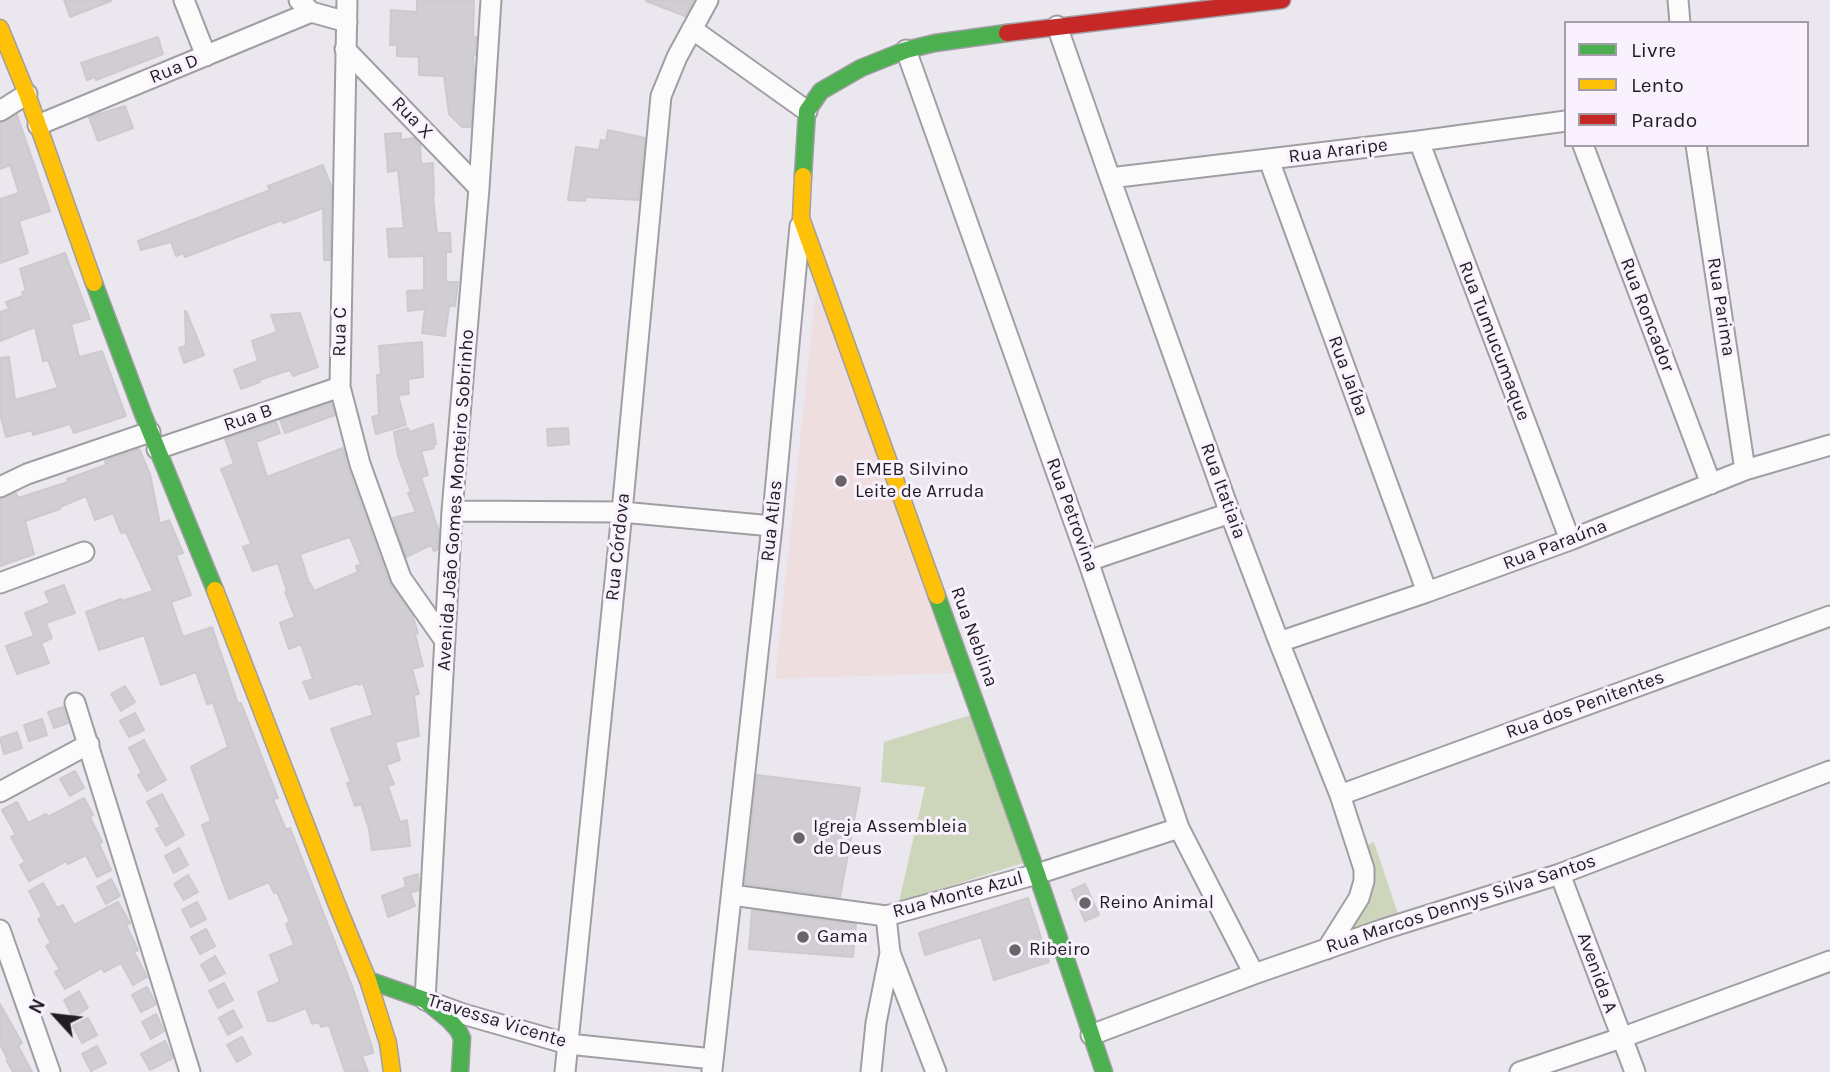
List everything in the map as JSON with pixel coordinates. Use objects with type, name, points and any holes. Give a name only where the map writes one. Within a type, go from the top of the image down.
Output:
[{"type":"street","points":[[184,0],[206,56]]},
{"type":"street","name":"Rua C","points":[[347,0],[340,387],[360,464],[401,578],[445,641]]},
{"type":"street","name":"Avenida João Gomes Monteiro Sobrinho","points":[[419,1004],[452,511],[479,188],[491,0]]},
{"type":"street","name":"Rua Córdova","points":[[565,1072],[661,96],[677,57],[709,0]]},
{"type":"street","points":[[692,29],[807,111],[821,91],[861,68],[906,50],[935,43],[1282,0]]},
{"type":"street","points":[[1678,0],[1680,21]]},
{"type":"street","points":[[305,6],[347,22]]},
{"type":"street","name":"Rua D","points":[[37,125],[206,56],[305,6]]},
{"type":"street","name":"Rua Itatiaia","points":[[1057,26],[1230,513],[1340,795],[1364,869],[1359,898],[1327,949]]},
{"type":"street","points":[[0,28],[27,94],[153,440],[201,553],[368,980],[388,1043],[392,1072]]},
{"type":"street","name":"Rua X","points":[[345,49],[479,188]]},
{"type":"street","name":"Rua Petrovina","points":[[906,50],[1088,561],[1179,828],[1254,974]]},
{"type":"street","points":[[0,111],[27,94]]},
{"type":"street","name":"Rua Atlas","points":[[712,1066],[772,526],[801,218],[807,111]]},
{"type":"street","name":"Rua Araripe","points":[[1110,178],[1564,121]]},
{"type":"street","name":"Rua Tumucumaque","points":[[1419,141],[1570,540]]},
{"type":"street","name":"Rua Roncador","points":[[1584,147],[1711,484]]},
{"type":"street","name":"Rua Parima","points":[[1696,147],[1745,470]]},
{"type":"street","name":"Rua Jaíba","points":[[1269,160],[1427,592]]},
{"type":"street","name":"Rua Neblina","points":[[801,218],[1037,874],[1104,1072]]},
{"type":"street","name":"Rua B","points":[[0,486],[27,474],[340,387]]},
{"type":"street","name":"Rua Paraúna","points":[[1279,642],[1570,540],[1745,470],[1830,445]]},
{"type":"street","points":[[0,472],[27,474]]},
{"type":"street","points":[[452,511],[622,512],[772,526]]},
{"type":"street","points":[[1088,561],[1230,513]]},
{"type":"street","points":[[0,583],[83,552]]},
{"type":"street","name":"Rua dos Penitentes","points":[[1340,795],[1830,616]]},
{"type":"street","points":[[75,703],[190,1072]]},
{"type":"street","points":[[0,792],[89,744]]},
{"type":"street","name":"Rua Marcos Dennys Silva Santos","points":[[1091,1035],[1254,974],[1560,873],[1830,771]]},
{"type":"street","name":"Rua Monte Azul","points":[[732,895],[886,916],[1037,874],[1179,828]]},
{"type":"street","name":"Avenida A","points":[[1560,873],[1635,1072]]},
{"type":"street","points":[[886,916],[890,953],[936,1072]]},
{"type":"street","points":[[0,930],[50,1072]]},
{"type":"street","points":[[871,1072],[876,1023],[890,953]]},
{"type":"street","points":[[1520,1072],[1830,961]]},
{"type":"street","name":"Travessa Vicente","points":[[368,980],[419,1004],[568,1044],[712,1066]]},
{"type":"street","points":[[419,1004],[458,1030],[462,1038],[460,1072]]},
{"type":"street","points":[[388,1043],[399,1021]]},
{"type":"shaded area","name":"EMEB Silvino Leite de Arruda","points":[[816,289],[957,673],[775,679]]},
{"type":"green space","points":[[974,714],[1023,863],[899,902],[925,787],[881,782],[884,742]]},
{"type":"green space","points":[[1374,842],[1398,914],[1342,934],[1364,846]]},
{"type":"building","points":[[64,0],[111,0],[111,1],[70,17]]},
{"type":"building","points":[[417,0],[474,0],[473,37],[476,37],[471,127],[462,127],[449,114],[444,76],[419,75],[419,57],[397,56],[397,45],[390,45],[391,10],[417,12]]},
{"type":"building","points":[[646,0],[694,0],[685,16]]},
{"type":"building","points":[[158,37],[163,54],[96,80],[95,77],[87,80],[81,63]]},
{"type":"building","points":[[125,106],[133,128],[98,141],[89,117]]},
{"type":"building","points":[[17,115],[50,211],[19,221],[28,253],[0,263],[0,199],[19,193],[10,165],[0,169],[0,123]]},
{"type":"building","points":[[608,130],[645,138],[639,200],[585,197],[585,201],[568,200],[576,147],[599,150],[601,140],[606,141]]},
{"type":"building","points":[[401,133],[401,140],[414,138],[420,144],[421,164],[433,163],[437,233],[450,233],[451,252],[446,252],[446,282],[458,282],[455,306],[449,306],[445,336],[422,333],[425,309],[408,311],[407,291],[424,290],[424,256],[389,257],[387,229],[404,228],[398,170],[388,172],[385,134]]},
{"type":"building","points":[[323,165],[331,186],[330,260],[324,260],[323,208],[283,223],[282,220],[185,257],[183,253],[176,256],[171,242],[141,250],[138,241],[270,190],[268,186]]},
{"type":"building","points":[[65,253],[90,319],[71,324],[79,357],[102,351],[126,416],[74,433],[70,424],[33,435],[32,430],[6,437],[0,414],[0,358],[9,357],[15,400],[58,388],[48,360],[43,361],[35,327],[0,341],[0,312],[9,309],[6,302],[23,296],[22,292],[26,291],[20,269]]},
{"type":"building","points":[[185,311],[204,355],[184,363],[179,348],[186,346]]},
{"type":"building","points":[[300,313],[318,367],[293,376],[290,370],[241,389],[234,370],[258,361],[252,341],[277,332],[271,315]]},
{"type":"building","points":[[422,342],[423,377],[408,379],[409,394],[398,395],[406,425],[376,434],[372,417],[379,415],[379,346]]},
{"type":"building","points":[[331,403],[335,415],[285,433],[280,420]]},
{"type":"building","points":[[276,422],[280,433],[256,442],[267,477],[343,448],[389,582],[412,614],[418,633],[415,634],[423,666],[412,669],[419,694],[414,695],[419,736],[395,742],[400,760],[386,765],[394,784],[388,786],[400,822],[407,820],[410,846],[372,850],[361,804],[355,806],[347,783],[351,782],[331,729],[373,715],[363,683],[310,699],[303,682],[313,679],[301,644],[289,649],[280,623],[295,617],[278,563],[253,571],[243,547],[251,544],[221,469],[234,464],[225,439]],"holes":[[[350,537],[361,565],[356,566],[358,572],[314,591],[300,554]]]},
{"type":"building","points":[[433,424],[436,444],[433,445],[434,448],[421,451],[428,475],[421,477],[439,532],[438,549],[434,551],[431,545],[406,557],[393,518],[416,512],[408,493],[411,492],[398,456],[394,432],[408,428],[409,432]]},
{"type":"building","points":[[568,428],[569,444],[548,446],[547,429]]},
{"type":"building","points":[[139,449],[150,474],[160,524],[169,520],[183,553],[176,555],[191,595],[171,602],[183,637],[212,627],[238,704],[241,703],[278,798],[273,799],[286,830],[290,828],[352,986],[372,1047],[373,1053],[362,1056],[368,1072],[345,1072],[329,1025],[321,1027],[319,1022],[312,1024],[306,1008],[268,1021],[258,992],[280,982],[270,955],[294,945],[286,924],[290,922],[277,892],[274,893],[269,882],[229,899],[202,825],[211,821],[191,767],[228,747],[213,703],[207,704],[196,672],[161,685],[144,635],[99,650],[86,612],[153,591],[126,532],[121,533],[113,513],[95,520],[86,496],[60,509],[25,521],[34,554],[0,566],[0,499],[16,493],[18,498],[68,482],[67,479],[106,465],[105,461]]},
{"type":"building","points":[[64,585],[75,613],[46,623],[52,638],[41,643],[49,663],[17,674],[6,646],[34,636],[25,613],[50,603],[45,592]]},
{"type":"building","points":[[125,686],[135,702],[121,711],[111,694]]},
{"type":"building","points":[[63,707],[68,723],[54,728],[48,712]]},
{"type":"building","points":[[135,713],[144,730],[129,737],[120,721]]},
{"type":"building","points":[[42,719],[47,735],[29,741],[24,725]]},
{"type":"building","points":[[17,732],[22,748],[4,754],[0,738]]},
{"type":"building","points":[[144,740],[166,780],[147,791],[138,775],[142,773],[129,748]]},
{"type":"building","points":[[75,771],[84,788],[70,796],[60,779]]},
{"type":"building","name":"Igreja Assembleia de Deus","points":[[757,775],[860,788],[840,897],[745,884]]},
{"type":"building","points":[[162,794],[184,835],[166,846],[156,829],[161,827],[147,802]]},
{"type":"building","points":[[84,798],[93,815],[90,817],[111,870],[97,877],[86,855],[68,864],[66,861],[29,881],[20,865],[25,862],[11,837],[16,835],[2,810],[17,802],[28,823],[46,814],[48,817]]},
{"type":"building","points":[[179,848],[188,865],[174,873],[165,856]]},
{"type":"building","points":[[418,874],[419,890],[410,893],[415,906],[388,917],[382,896],[406,887],[404,878]]},
{"type":"building","points":[[188,875],[198,892],[184,900],[174,884]]},
{"type":"building","points":[[111,879],[120,896],[106,904],[97,887]]},
{"type":"building","points":[[43,883],[57,908],[63,905],[74,925],[118,902],[130,923],[126,925],[138,950],[134,952],[147,977],[133,985],[121,963],[104,972],[102,968],[65,989],[55,972],[60,970],[46,946],[51,943],[38,919],[42,916],[29,891]]},
{"type":"building","name":"Reino Animal","points":[[1085,884],[1099,915],[1085,921],[1072,890]]},
{"type":"building","name":"Ribeiro","points":[[1028,898],[1049,962],[994,980],[981,937],[925,955],[919,933]]},
{"type":"building","points":[[197,902],[206,919],[191,927],[182,910]]},
{"type":"building","name":"Gama","points":[[752,910],[856,924],[853,957],[749,949]]},
{"type":"building","points":[[206,929],[215,946],[200,954],[191,937]]},
{"type":"building","points":[[215,956],[225,973],[210,981],[201,965]]},
{"type":"building","points":[[224,983],[233,1000],[218,1008],[209,991]]},
{"type":"building","points":[[147,987],[156,1004],[141,1012],[132,995]]},
{"type":"building","points":[[79,991],[88,1008],[73,1017],[64,1000]]},
{"type":"building","points":[[0,1004],[22,1043],[18,1046],[32,1072],[13,1072],[7,1061],[0,1044]]},
{"type":"building","points":[[233,1010],[242,1027],[228,1035],[219,1018]]},
{"type":"building","points":[[156,1014],[164,1031],[151,1039],[142,1022]]},
{"type":"building","points":[[88,1018],[97,1035],[82,1043],[73,1026]]},
{"type":"building","points":[[242,1037],[251,1054],[237,1062],[227,1045]]},
{"type":"building","points":[[165,1041],[173,1058],[150,1070],[141,1054]]},
{"type":"building","points":[[97,1046],[106,1063],[91,1071],[82,1054]]},
{"type":"traffic: fast","points":[[803,176],[807,111],[821,91],[861,68],[906,50],[1007,33]]},
{"type":"traffic: fast","points":[[94,283],[143,414],[215,590]]},
{"type":"traffic: fast","points":[[937,596],[1037,874],[1104,1072]]},
{"type":"traffic: fast","points":[[368,980],[425,1000],[449,1020],[462,1038],[460,1072]]},
{"type":"traffic: slow","points":[[0,28],[27,94],[94,283]]},
{"type":"traffic: slow","points":[[803,176],[801,218],[937,596]]},
{"type":"traffic: slow","points":[[215,590],[368,980],[388,1043],[392,1072]]},
{"type":"traffic: jam","points":[[1007,33],[1282,0]]},
{"type":"place","name":"EMEB Silvino Leite de Arruda","points":[[841,481]]},
{"type":"place","name":"Igreja Assembleia de Deus","points":[[799,838]]},
{"type":"place","name":"Reino Animal","points":[[1085,903]]},
{"type":"place","name":"Gama","points":[[803,937]]},
{"type":"place","name":"Ribeiro","points":[[1015,950]]}]
